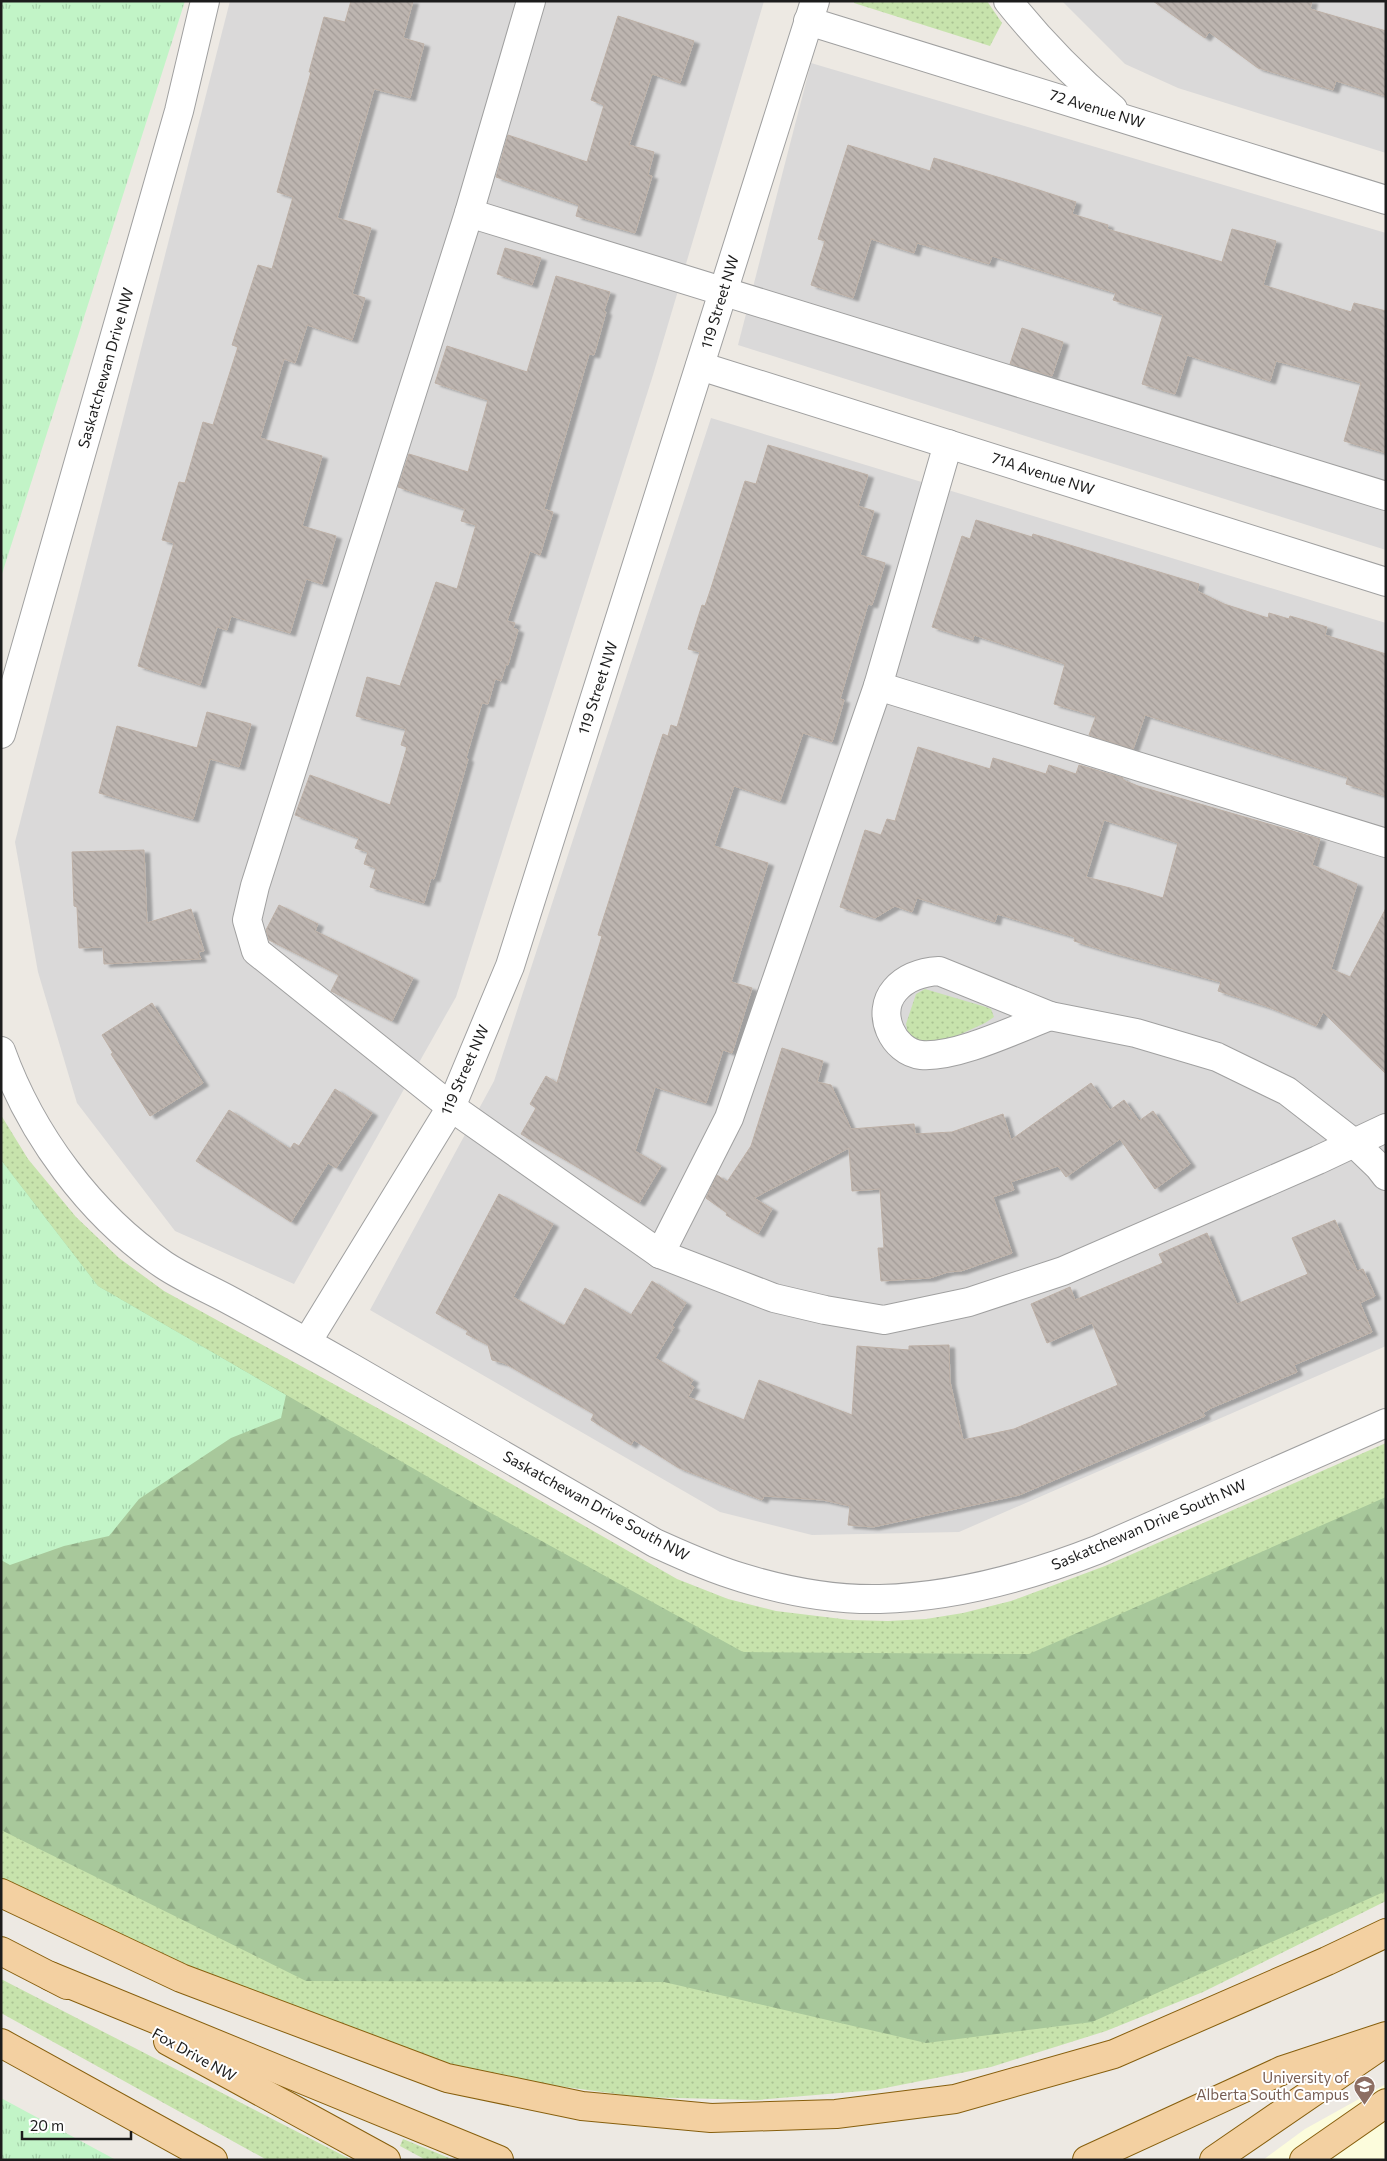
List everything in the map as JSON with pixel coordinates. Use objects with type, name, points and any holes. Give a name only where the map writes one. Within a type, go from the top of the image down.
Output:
[{"type":"main road","points":[[1,1893],[181,1978],[447,2078],[582,2106],[712,2118],[836,2114],[954,2099],[1114,2054],[1327,1961],[1386,1933]]},
{"type":"main road","name":"Fox Drive NW","points":[[1,1951],[386,2160]]},
{"type":"main road","points":[[50,1976],[499,2160]]},
{"type":"main road","points":[[1087,2160],[1283,2070],[1386,2036]]},
{"type":"main road","points":[[1214,2160],[1386,2042]]},
{"type":"main road","points":[[1,2043],[213,2160]]},
{"type":"main road","points":[[1304,2160],[1386,2103]]},
{"type":"street","name":"Saskatchewan Drive NW","points":[[1,734],[179,111],[205,1]]},
{"type":"street","points":[[531,1],[469,213],[258,877],[247,920],[256,951],[451,1107],[660,1254],[774,1298],[825,1310],[884,1320],[969,1302],[1063,1271],[1386,1128]]},
{"type":"street","points":[[1008,1],[1039,40],[1079,80],[1122,117]]},
{"type":"street","name":"72 Avenue NW","points":[[811,11],[1122,117],[1386,200]]},
{"type":"street","name":"119 Street NW","points":[[307,1342],[451,1107],[510,966],[811,11]]},
{"type":"street","points":[[469,213],[724,290],[1386,496]]},
{"type":"street","name":"71A Avenue NW","points":[[700,366],[1386,582]]},
{"type":"street","points":[[660,1254],[729,1118],[878,686],[948,444]]},
{"type":"street","points":[[878,686],[1386,843]]},
{"type":"street","points":[[1050,1016],[967,1047],[945,1053],[922,1055],[906,1051],[895,1040],[887,1022],[887,1005],[894,990],[908,980],[923,972],[939,971],[1050,1016],[1136,1033],[1217,1057],[1287,1091],[1354,1143],[1386,1176]]},
{"type":"street","points":[[1,1051],[28,1112],[55,1154],[79,1186],[105,1215],[164,1266],[307,1342]]},
{"type":"street","name":"Saskatchewan Drive South NW","points":[[307,1342],[655,1542],[698,1562],[742,1578],[787,1589],[833,1596],[880,1599],[924,1595],[978,1587],[1055,1566],[1097,1550],[1386,1423]]},
{"type":"shaded area","points":[[230,1],[764,1],[653,375],[456,997],[294,1284],[175,1231],[77,1103],[38,972],[15,842]]},
{"type":"shaded area","points":[[1062,1],[1386,1],[1386,153],[1178,88],[1125,64]]},
{"type":"shaded area","points":[[811,63],[1386,233],[1386,550],[738,345]]},
{"type":"shaded area","points":[[711,418],[1386,623],[1386,1346],[959,1532],[812,1535],[720,1512],[370,1310],[494,1081]]},
{"type":"shaded area","name":"University of Alberta South Campus","points":[[1386,2084],[1386,2160],[1263,2160],[1305,2129]]},
{"type":"green space","points":[[1,1],[185,1],[1,577]]},
{"type":"green space","points":[[854,1],[987,1],[1002,23],[990,46],[854,3]]},
{"type":"green space","points":[[925,989],[991,1009],[994,1017],[939,1044],[916,1040],[908,1034],[906,1024],[916,994]]},
{"type":"green space","points":[[1,1115],[28,1159],[76,1217],[119,1258],[164,1291],[412,1427],[677,1579],[728,1599],[776,1611],[850,1620],[888,1621],[926,1619],[963,1613],[1011,1601],[1105,1566],[1386,1443],[1386,1901],[1203,1992],[1106,2031],[991,2067],[875,2090],[757,2100],[639,2097],[521,2081],[403,2052],[182,1968],[1,1878]]},
{"type":"green space","points":[[1,1160],[98,1286],[480,1507],[743,1652],[1029,1654],[1386,1497],[1386,1891],[1092,2022],[926,2043],[664,1982],[306,1981],[1,1830]]},
{"type":"green space","points":[[1,1160],[98,1286],[286,1395],[281,1418],[231,1438],[139,1499],[109,1536],[64,1546],[10,1565],[1,1560]]},
{"type":"green space","points":[[1,1979],[352,2160],[267,2160],[1,2013]]},
{"type":"green space","points":[[1,2098],[116,2160],[1,2160]]},
{"type":"green space","points":[[403,2139],[454,2160],[426,2160],[400,2146]]},
{"type":"building","points":[[351,1],[413,1],[403,38],[424,44],[410,98],[374,89],[337,218],[371,228],[352,294],[365,298],[352,340],[307,325],[295,363],[284,359],[260,438],[322,456],[302,526],[336,536],[322,584],[306,579],[290,633],[231,616],[227,630],[217,627],[200,685],[138,666],[174,543],[162,540],[179,482],[185,483],[203,422],[213,425],[238,347],[232,345],[258,265],[272,269],[293,197],[277,192],[311,72],[309,72],[324,17],[345,22]]},
{"type":"building","points":[[1153,1],[1312,1],[1310,9],[1386,31],[1386,96],[1336,81],[1333,90],[1258,68],[1209,32],[1205,38]]},
{"type":"building","points":[[618,16],[694,41],[680,83],[652,74],[629,145],[654,152],[648,175],[652,176],[635,233],[576,216],[579,205],[496,177],[508,135],[587,162],[604,105],[591,100]]},
{"type":"building","points":[[848,145],[930,171],[934,158],[1014,182],[1076,202],[1072,214],[1108,225],[1107,229],[1222,262],[1232,229],[1276,241],[1263,285],[1351,312],[1354,303],[1386,311],[1386,453],[1344,441],[1361,383],[1276,361],[1270,381],[1187,355],[1175,394],[1142,384],[1163,315],[1113,300],[1116,293],[992,256],[989,264],[917,243],[914,253],[871,239],[853,298],[811,285],[825,241],[818,239]]},
{"type":"building","points":[[505,248],[541,258],[532,285],[497,274]]},
{"type":"building","points":[[556,276],[610,292],[604,311],[606,312],[594,355],[589,354],[544,509],[553,512],[540,555],[530,551],[507,621],[515,623],[513,628],[518,630],[508,665],[506,664],[501,681],[495,679],[488,704],[482,703],[434,879],[431,878],[424,903],[370,887],[376,868],[364,864],[368,852],[355,848],[359,838],[295,815],[310,775],[390,805],[407,747],[401,745],[406,729],[356,716],[367,677],[400,686],[436,582],[457,589],[476,525],[461,521],[465,509],[398,487],[409,454],[468,472],[488,400],[435,383],[447,346],[527,372]]},
{"type":"building","points":[[1022,328],[1063,342],[1052,376],[1010,364]]},
{"type":"building","points":[[768,445],[868,475],[858,506],[874,511],[860,555],[885,563],[872,605],[868,604],[840,699],[844,700],[832,742],[803,733],[780,801],[734,786],[714,846],[768,863],[731,982],[752,988],[732,1053],[723,1050],[706,1103],[655,1087],[635,1151],[661,1166],[639,1203],[521,1134],[536,1108],[530,1104],[546,1076],[557,1083],[602,936],[598,935],[650,773],[663,734],[668,736],[671,725],[677,727],[700,652],[688,649],[702,605],[705,606],[745,481],[756,484]]},
{"type":"building","points":[[976,520],[1032,537],[1033,534],[1199,584],[1197,591],[1224,604],[1268,618],[1269,613],[1289,619],[1290,616],[1327,627],[1325,635],[1386,654],[1386,796],[1346,784],[1348,777],[1145,715],[1133,749],[1089,735],[1096,716],[1054,704],[1065,664],[974,635],[973,640],[932,627],[962,536],[970,539]]},
{"type":"building","points":[[207,712],[251,724],[239,767],[210,759],[193,819],[99,793],[117,726],[197,748]]},
{"type":"building","points":[[918,747],[990,769],[993,758],[1046,774],[1049,765],[1076,774],[1079,765],[1123,778],[1123,780],[1138,786],[1320,839],[1312,865],[1357,884],[1331,969],[1350,977],[1386,908],[1386,1074],[1323,1012],[1316,1026],[1266,1006],[1218,991],[1221,982],[1110,952],[1074,941],[1075,937],[997,914],[995,922],[917,898],[912,912],[895,906],[875,918],[840,907],[865,830],[881,835],[887,819],[895,821]],"holes":[[[1104,820],[1178,843],[1163,898],[1086,877]]]},
{"type":"building","points":[[144,850],[147,923],[191,909],[204,951],[198,952],[201,959],[104,964],[103,947],[79,948],[77,907],[74,906],[72,852]]},
{"type":"building","points":[[279,905],[318,924],[315,931],[413,978],[392,1021],[331,991],[339,975],[269,940],[266,930]]},
{"type":"building","points":[[152,1003],[203,1083],[150,1116],[111,1054],[113,1053],[102,1035]]},
{"type":"building","points":[[782,1048],[823,1061],[817,1082],[831,1085],[851,1129],[914,1124],[915,1134],[952,1132],[1003,1114],[1011,1140],[1091,1083],[1110,1110],[1124,1100],[1139,1121],[1153,1111],[1190,1164],[1155,1189],[1120,1139],[1066,1177],[1058,1166],[1011,1182],[1014,1190],[993,1197],[1012,1253],[961,1271],[948,1272],[930,1278],[881,1281],[878,1248],[884,1248],[880,1189],[852,1191],[849,1148],[754,1198],[772,1209],[758,1234],[726,1215],[727,1213],[706,1198],[717,1175],[727,1182],[751,1146]]},
{"type":"building","points":[[335,1089],[372,1113],[336,1168],[328,1163],[291,1222],[196,1161],[229,1110],[290,1149],[294,1143],[299,1146]]},
{"type":"building","points":[[499,1194],[553,1224],[513,1297],[564,1326],[585,1288],[631,1315],[652,1281],[686,1303],[655,1358],[693,1380],[690,1385],[694,1387],[688,1397],[744,1420],[759,1380],[852,1415],[857,1346],[909,1350],[909,1346],[949,1345],[950,1382],[963,1440],[1014,1429],[1118,1385],[1092,1323],[1047,1343],[1031,1304],[1070,1287],[1075,1300],[1163,1263],[1159,1254],[1207,1233],[1237,1304],[1308,1274],[1292,1238],[1335,1220],[1357,1271],[1363,1269],[1375,1296],[1360,1303],[1372,1332],[1294,1365],[1297,1372],[1211,1408],[1203,1413],[1205,1416],[1019,1495],[873,1527],[848,1525],[850,1506],[823,1500],[764,1496],[762,1500],[679,1468],[634,1440],[631,1445],[591,1420],[594,1414],[504,1363],[492,1360],[488,1345],[466,1334],[468,1331],[436,1313]]},
{"type":"place","name":"University of Alberta South Campus","points":[[1365,2106]]}]
